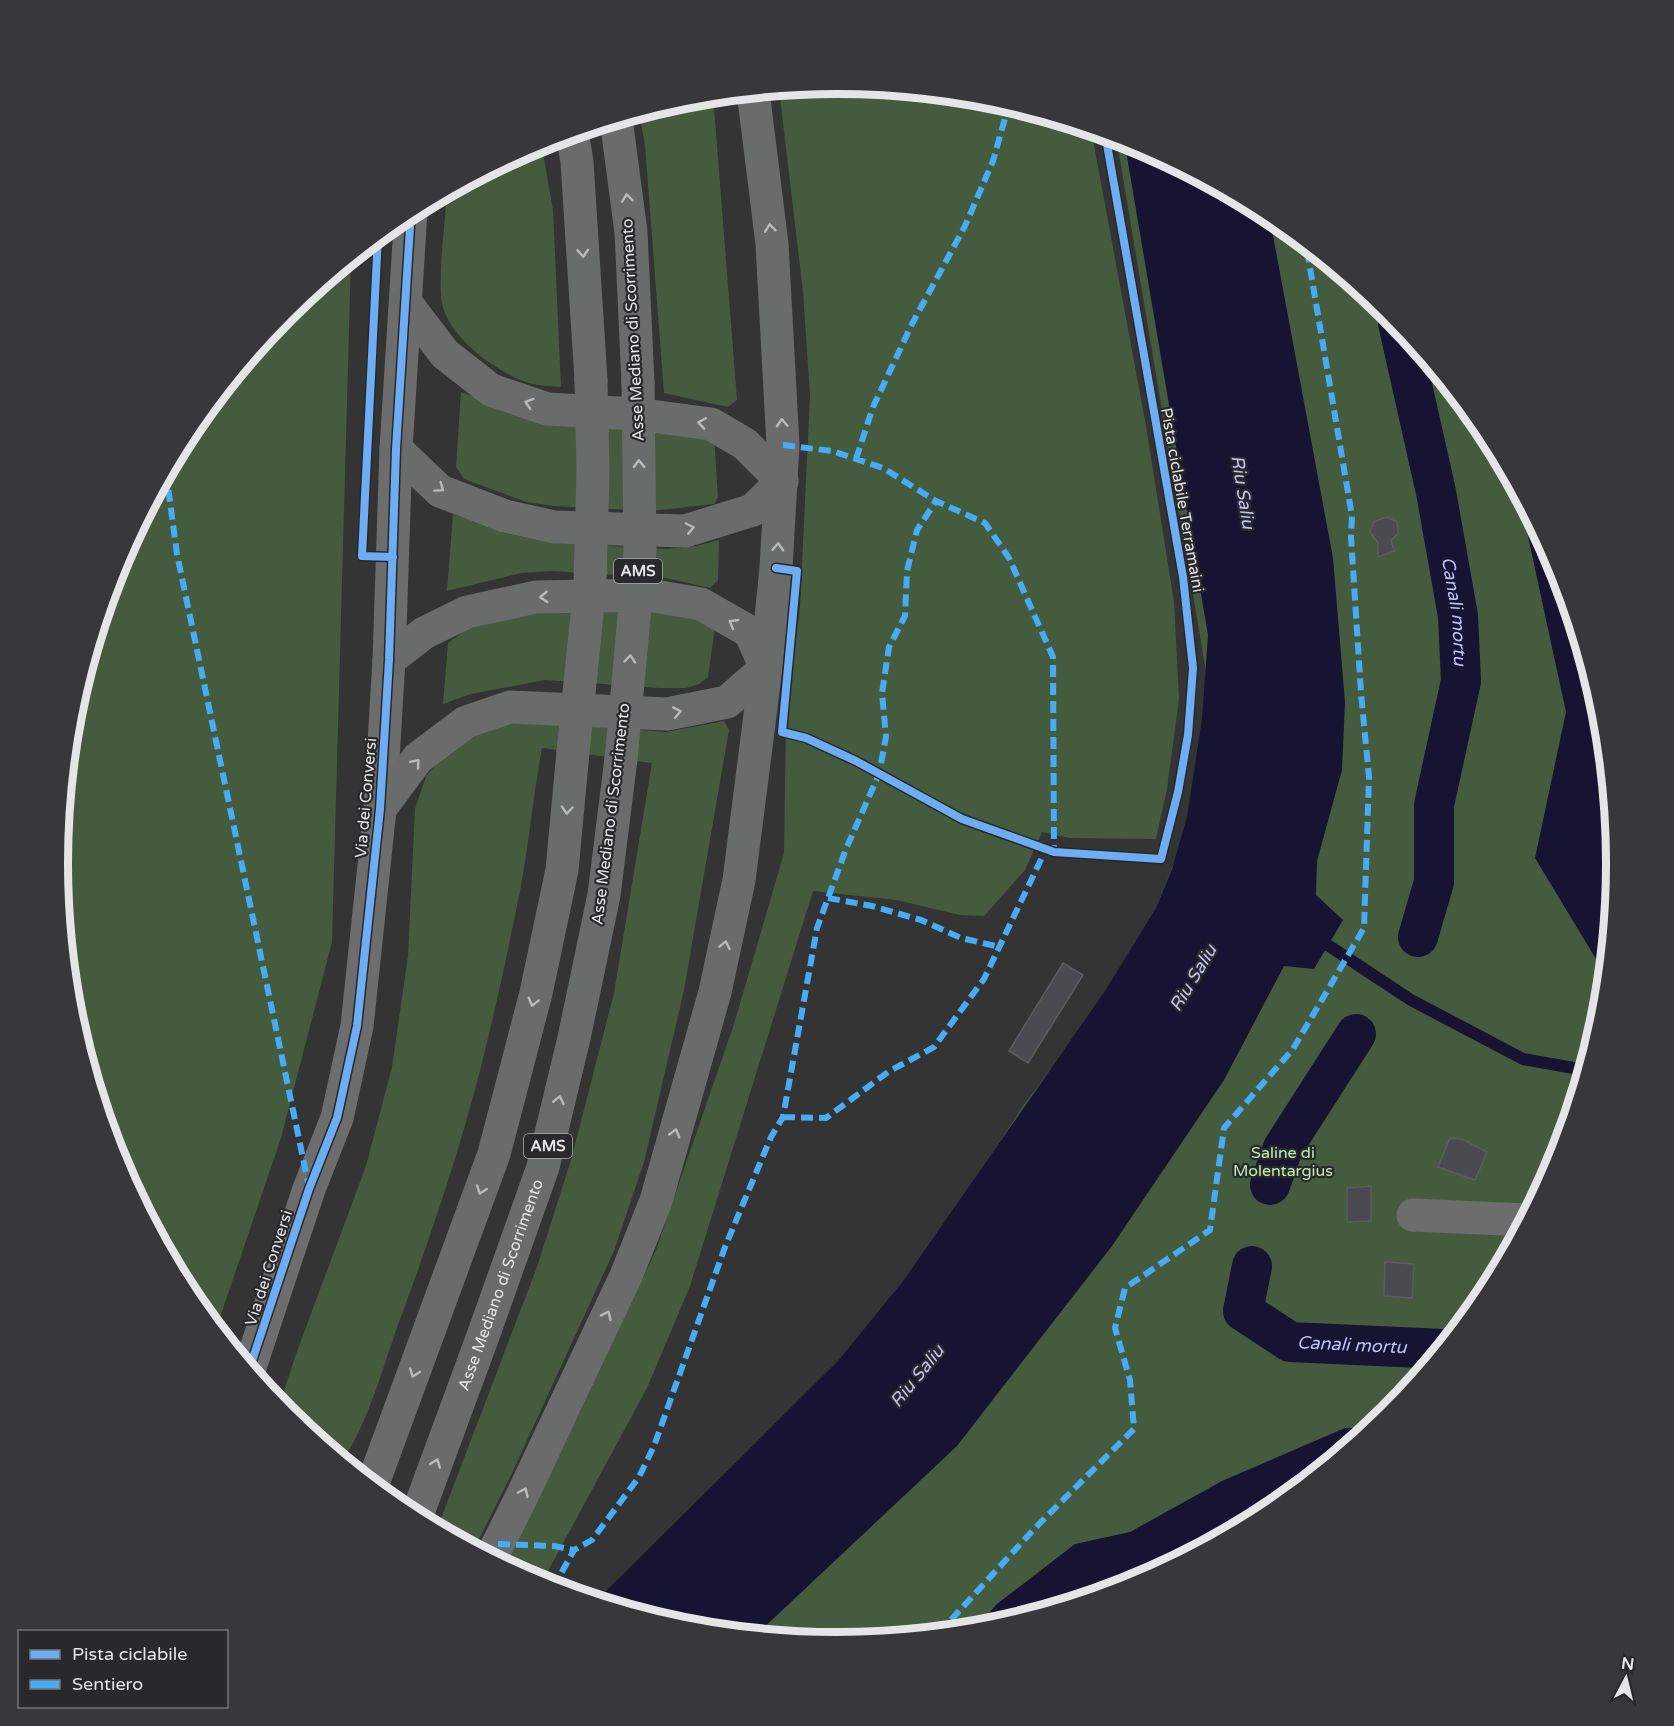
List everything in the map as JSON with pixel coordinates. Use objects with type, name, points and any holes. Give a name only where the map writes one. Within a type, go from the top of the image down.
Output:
[{"type":"highway","points":[[494,1552],[626,1276],[656,1201],[715,992],[739,880],[777,568],[783,445],[772,244],[754,98]]},
{"type":"highway","name":"Asse Mediano di Scorrimento","points":[[419,1509],[543,1167],[574,1038],[604,895],[621,759],[640,552],[638,382],[631,231],[617,126]]},
{"type":"highway","name":"AMS","points":[[375,1478],[494,1154],[536,993],[562,870],[590,585],[593,470],[591,380],[577,162],[573,140]]},
{"type":"highway","points":[[406,303],[445,354],[490,390],[547,409],[636,414],[711,424],[745,444],[782,481]]},
{"type":"highway","points":[[396,449],[440,491],[505,516],[554,527],[685,531],[753,510],[782,481]]},
{"type":"highway","points":[[389,660],[424,633],[467,612],[536,597],[648,595],[701,604],[750,632],[766,668]]},
{"type":"highway","points":[[380,809],[418,758],[466,722],[510,707],[667,714],[727,702],[766,668]]},
{"type":"street","name":"Via dei Conversi","points":[[252,1362],[309,1189],[337,1118],[357,1026],[380,809],[389,660],[396,449],[410,222]]},
{"type":"street","points":[[1413,1215],[1518,1220]]},
{"type":"green space","points":[[887,95],[937,100],[987,108],[1093,137],[1146,426],[1174,602],[1179,699],[1167,789],[1156,839],[1070,838],[1042,832],[1025,870],[984,916],[960,915],[896,900],[813,891],[690,1286],[647,1388],[546,1575],[509,1558],[656,1250],[734,1024],[784,853],[786,725],[800,607],[810,395],[803,292],[780,96]]},
{"type":"green space","points":[[714,104],[737,400],[728,407],[664,393],[645,145],[640,119]]},
{"type":"green space","name":"Saline di Molentargius","points":[[1118,147],[1177,173],[1265,223],[1344,284],[1381,319],[1416,356],[1477,435],[1527,523],[1566,616],[1592,713],[1600,763],[1605,813],[1605,913],[1592,1013],[1566,1110],[1527,1203],[1503,1248],[1477,1291],[1416,1370],[1344,1442],[1265,1503],[1177,1553],[1131,1574],[1084,1592],[987,1618],[887,1631],[837,1633],[737,1626],[687,1618],[638,1606],[868,1344],[1021,1109],[1082,1026],[1127,958],[1156,908],[1194,812],[1208,714],[1205,666]]},
{"type":"green space","points":[[543,152],[553,210],[561,387],[529,383],[516,378],[487,361],[461,338],[444,311],[441,297],[441,257],[446,201],[497,173]]},
{"type":"green space","points":[[351,268],[332,942],[281,1138],[219,1320],[197,1291],[147,1203],[108,1110],[82,1013],[74,963],[69,913],[69,813],[82,713],[94,664],[108,616],[147,523],[197,435],[258,356],[293,319]]},
{"type":"green space","points":[[461,392],[533,418],[714,435],[718,498],[714,504],[652,511],[554,506],[526,502],[464,479],[456,467]]},
{"type":"green space","points":[[453,514],[505,533],[552,543],[667,549],[696,546],[719,540],[718,580],[710,588],[666,578],[551,571],[521,573],[447,591]]},
{"type":"green space","points":[[667,609],[715,627],[708,677],[699,684],[686,688],[660,688],[545,680],[471,694],[443,704],[448,643],[474,624],[520,613]]},
{"type":"green space","points":[[515,720],[666,732],[724,721],[729,730],[684,990],[644,1162],[614,1251],[512,1473],[477,1542],[440,1522],[537,1267],[571,1160],[614,993],[652,763],[542,748],[520,891],[501,983],[460,1143],[376,1390],[346,1455],[282,1396],[366,1166],[392,1067],[408,956],[415,809],[426,776],[441,759],[475,729]]},
{"type":"water","name":"Riu Saliu","points":[[1126,150],[1177,173],[1222,197],[1272,228],[1333,558],[1345,702],[1342,770],[1317,861],[1316,895],[1343,920],[1314,969],[1284,966],[1224,1080],[1112,1246],[957,1446],[763,1629],[687,1618],[602,1595],[838,1361],[904,1280],[1105,991],[1156,908],[1172,869],[1187,817],[1202,719],[1208,635]]},
{"type":"water","points":[[1524,517],[1548,569],[1566,616],[1592,713],[1605,813],[1605,913],[1600,964],[1535,858],[1566,712]]},
{"type":"water","points":[[1345,1428],[1359,1428],[1265,1503],[1177,1553],[1084,1592],[984,1618],[997,1604],[1075,1544],[1130,1532],[1222,1481]]},
{"type":"building","points":[[1386,517],[1397,522],[1398,534],[1391,540],[1394,551],[1378,557],[1378,543],[1370,532],[1374,522]]},
{"type":"building","points":[[1063,963],[1083,975],[1028,1063],[1009,1051]]},
{"type":"building","points":[[1450,1138],[1462,1139],[1487,1152],[1475,1180],[1438,1167]]},
{"type":"building","points":[[1371,1186],[1371,1221],[1347,1222],[1347,1188]]},
{"type":"building","points":[[1385,1262],[1414,1264],[1412,1298],[1384,1296]]},
{"type":"waterway","name":"Canali mortu","points":[[1402,341],[1436,492],[1458,616],[1461,681],[1434,805],[1434,882],[1418,937]]},
{"type":"waterway","points":[[1314,936],[1411,1000],[1523,1059],[1578,1069]]},
{"type":"waterway","name":"Canali mortu","points":[[1270,1185],[1283,1148],[1356,1034]]},
{"type":"waterway","name":"Canali mortu","points":[[1252,1266],[1243,1311],[1290,1342],[1433,1349]]},
{"type":"marked path","points":[[856,459],[873,407],[912,324],[965,226],[993,161],[1007,113]]},
{"type":"marked path","points":[[947,1624],[1036,1527],[1134,1429],[1130,1380],[1115,1328],[1125,1288],[1210,1230],[1224,1128],[1293,1049],[1364,928],[1369,777],[1361,693],[1351,537],[1352,516],[1308,255]]},
{"type":"marked path","points":[[783,445],[832,451],[883,468],[936,501],[985,523],[1009,558],[1053,657],[1054,852]]},
{"type":"marked path","points":[[168,484],[177,554],[309,1187]]},
{"type":"marked path","points":[[558,1580],[574,1550],[592,1540],[639,1477],[654,1446],[725,1247],[771,1137],[783,1117],[817,928],[846,849],[879,774],[886,737],[882,693],[889,647],[905,616],[907,571],[917,530],[936,501]]},
{"type":"marked path","points":[[783,1117],[826,1118],[888,1072],[934,1047],[984,979],[1046,849]]},
{"type":"marked path","points":[[828,898],[872,906],[921,920],[961,938],[1000,947]]},
{"type":"marked path","points":[[498,1544],[554,1546],[574,1550]]},
{"type":"cycle path","name":"Pista ciclabile Terramaini","points":[[776,568],[797,571],[782,732],[806,738],[856,761],[962,819],[1054,852],[1161,859],[1178,792],[1188,735],[1193,668],[1183,577],[1107,143]]},
{"type":"cycle path","points":[[252,1362],[309,1189],[337,1118],[357,1026],[380,809],[389,660],[396,449],[410,222]]},
{"type":"cycle path","points":[[377,247],[362,556],[393,557]]}]
